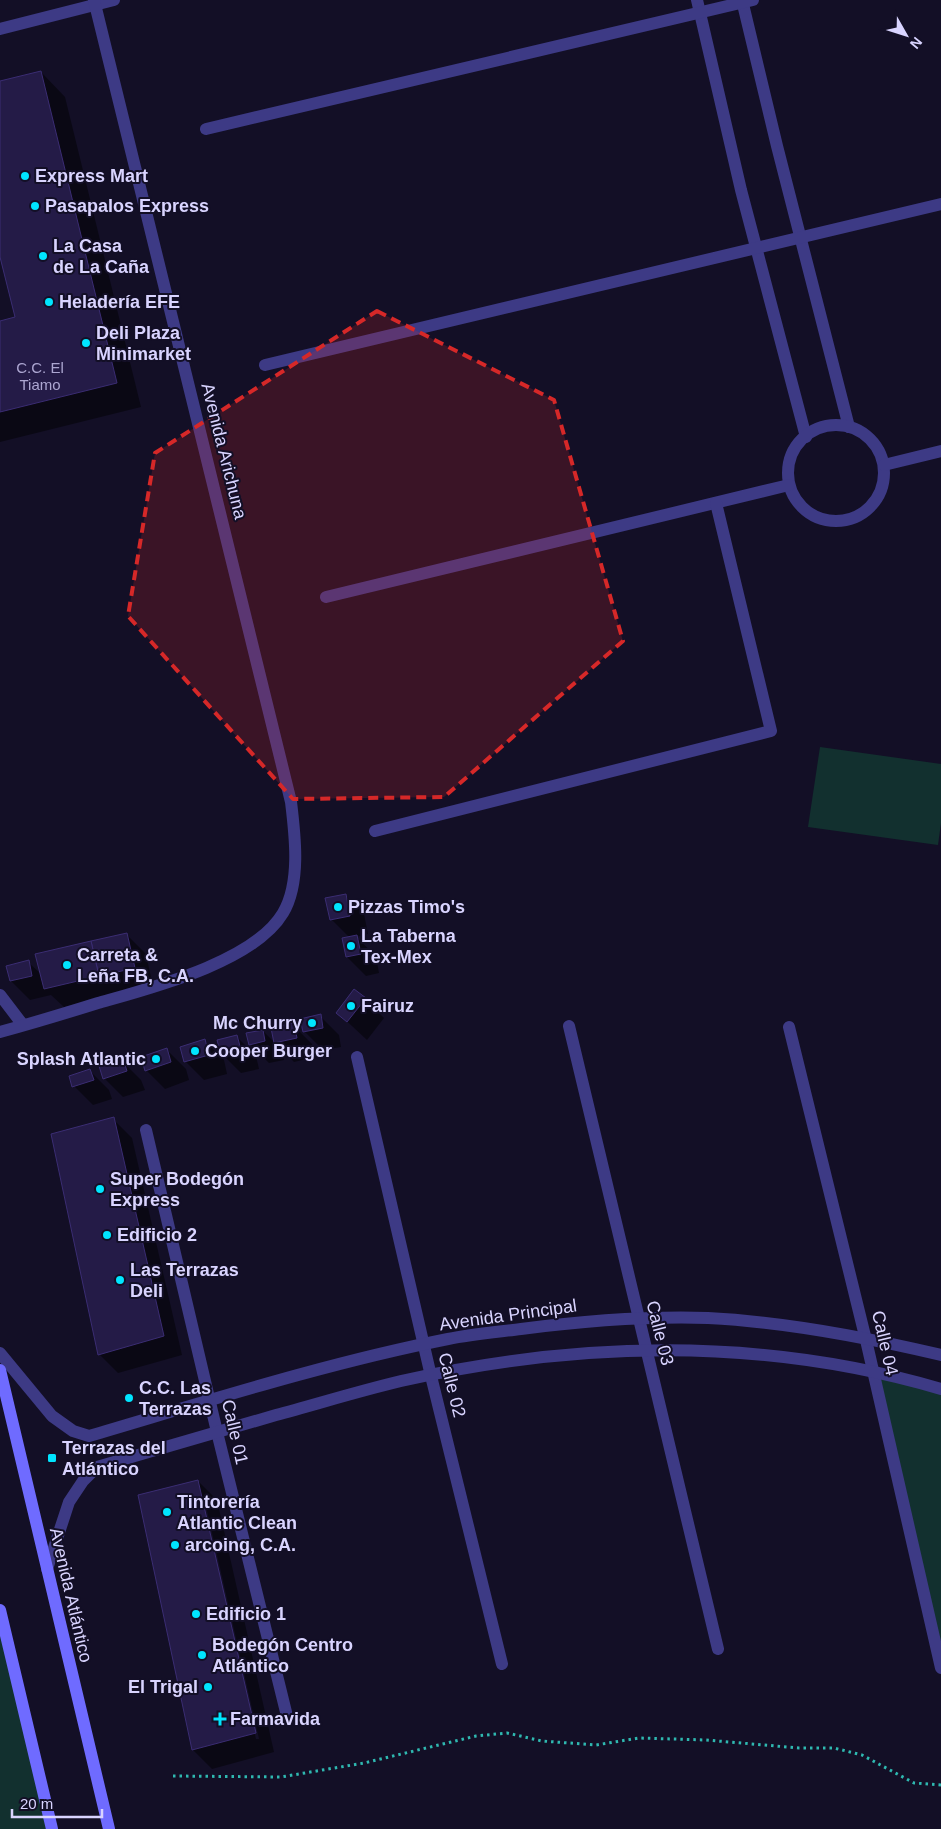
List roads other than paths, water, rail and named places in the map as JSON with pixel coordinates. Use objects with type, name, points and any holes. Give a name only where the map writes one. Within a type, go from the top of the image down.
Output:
[{"type":"main road","name":"Avenida Atlántico","points":[[0,1370],[109,1829]]},
{"type":"main road","points":[[0,1610],[52,1829]]},
{"type":"street","points":[[0,29],[94,2],[114,0]]},
{"type":"street","points":[[206,129],[698,6],[746,1],[800,239],[849,427]]},
{"type":"street","name":"Avenida Arichuna","points":[[23,1025],[133,993],[219,962],[255,942],[272,928],[283,913],[294,874],[295,839],[291,802],[94,2]]},
{"type":"street","points":[[698,6],[741,190],[806,437]]},
{"type":"street","points":[[264,365],[941,204]]},
{"type":"street","points":[[841,425],[849,427],[870,438],[879,451],[884,465],[884,482],[878,497],[867,510],[854,518],[838,521],[823,520],[808,513],[797,502],[789,485],[788,472],[791,457],[798,443],[810,433],[825,426],[841,425]]},
{"type":"street","points":[[884,465],[941,451]]},
{"type":"street","points":[[326,597],[789,485]]},
{"type":"street","points":[[375,830],[771,731],[716,503]]},
{"type":"street","points":[[0,995],[23,1025],[0,1032]]},
{"type":"street","name":"Calle 03","points":[[569,1026],[718,1649]]},
{"type":"street","name":"Calle 04","points":[[789,1028],[874,1373],[941,1668]]},
{"type":"street","name":"Calle 02","points":[[357,1056],[431,1376],[502,1664]]},
{"type":"street","name":"Calle 01","points":[[146,1130],[217,1432],[286,1712]]},
{"type":"street","name":"Avenida Principal","points":[[0,1353],[52,1416],[73,1431],[89,1436],[388,1352],[449,1338],[537,1326],[638,1319],[708,1318],[794,1327],[941,1356]]},
{"type":"street","points":[[47,1569],[68,1502],[82,1481],[96,1466],[349,1395],[474,1367],[586,1352],[749,1353],[842,1365],[941,1389]]},
{"type":"place","name":"Express Mart","points":[[25,176]]},
{"type":"place","name":"Pasapalos Express","points":[[35,206]]},
{"type":"place","name":"La Casa de La Caña","points":[[43,256]]},
{"type":"place","name":"Heladería EFE","points":[[49,302]]},
{"type":"place","name":"Deli Plaza Minimarket","points":[[86,343]]},
{"type":"place","name":"Pizzas Timo's","points":[[338,907]]},
{"type":"place","name":"La Taberna Tex-Mex","points":[[351,946]]},
{"type":"place","name":"Carreta & Leña FB, C.A.","points":[[67,965]]},
{"type":"place","name":"Fairuz","points":[[351,1006]]},
{"type":"place","name":"Mc Churry","points":[[312,1023]]},
{"type":"place","name":"Cooper Burger","points":[[195,1051]]},
{"type":"place","name":"Splash Atlantic","points":[[156,1059]]},
{"type":"place","name":"Super Bodegón Express","points":[[100,1189]]},
{"type":"place","name":"Edificio 2","points":[[107,1235]]},
{"type":"place","name":"Las Terrazas Deli","points":[[120,1280]]},
{"type":"place","name":"C.C. Las Terrazas","points":[[129,1398]]},
{"type":"place","name":"Terrazas del Atlántico","points":[[52,1458]]},
{"type":"place","name":"Tintorería Atlantic Clean","points":[[167,1512]]},
{"type":"place","name":"arcoing, C.A.","points":[[175,1545]]},
{"type":"place","name":"Edificio 1","points":[[196,1614]]},
{"type":"place","name":"Bodegón Centro Atlántico","points":[[202,1655]]},
{"type":"place","name":"El Trigal","points":[[208,1687]]},
{"type":"place","name":"Farmavida","points":[[220,1719]]}]
